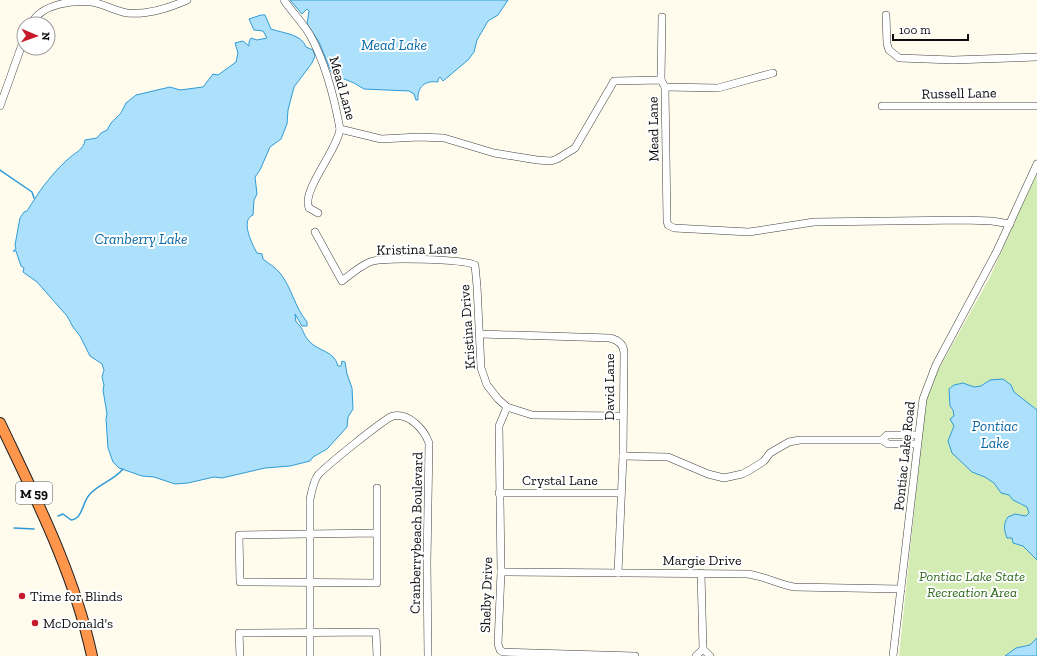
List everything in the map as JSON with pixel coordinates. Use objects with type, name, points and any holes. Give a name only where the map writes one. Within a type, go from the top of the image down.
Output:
[{"type":"highway","name":"M 59","points":[[0,423],[62,556],[82,615],[92,656]]},
{"type":"street","points":[[39,16],[44,11],[69,1],[92,2],[127,13],[158,10],[187,0]]},
{"type":"street","name":"Mead Lane","points":[[284,0],[309,34],[322,59],[334,98],[340,129],[380,139],[419,136],[444,138],[494,153],[551,161],[557,160],[575,148],[614,80],[661,80],[665,87],[667,221],[668,225],[674,228],[749,232],[807,222],[964,220],[992,221],[1010,224]]},
{"type":"street","points":[[886,15],[886,44],[889,50],[899,58],[953,60],[1037,57]]},
{"type":"street","points":[[661,80],[662,17]]},
{"type":"street","points":[[0,106],[18,56]]},
{"type":"street","points":[[665,87],[718,88],[773,73]]},
{"type":"street","name":"Russell Lane","points":[[882,106],[1037,106]]},
{"type":"street","points":[[318,213],[309,208],[307,199],[311,186],[328,161],[340,129]]},
{"type":"street","name":"Pontiac Lake Road","points":[[893,656],[911,512],[917,435],[923,399],[929,378],[986,272],[1010,224],[1037,164]]},
{"type":"street","name":"Kristina Lane","points":[[315,232],[342,281],[360,267],[377,261],[447,260],[465,261],[473,264]]},
{"type":"street","name":"Kristina Drive","points":[[473,264],[476,269],[481,368],[487,385],[507,407],[532,415],[622,416]]},
{"type":"street","name":"David Lane","points":[[480,334],[593,336],[610,338],[619,341],[624,349],[622,416],[623,456],[618,573]]},
{"type":"street","name":"Shelby Drive","points":[[507,407],[499,426],[501,572],[498,644],[500,650],[503,652],[635,656]]},
{"type":"street","name":"Cranberrybeach Boulevard","points":[[310,534],[310,498],[318,475],[391,416],[404,417],[420,428],[426,435],[429,443],[427,563],[428,656]]},
{"type":"street","points":[[882,440],[887,435],[917,435]]},
{"type":"street","points":[[623,456],[668,457],[708,474],[724,478],[742,474],[764,461],[770,453],[789,442],[800,440],[882,440],[888,444],[916,444]]},
{"type":"street","points":[[377,488],[377,534],[377,583],[240,582],[239,535],[377,534]]},
{"type":"street","name":"Crystal Lane","points":[[499,493],[621,493]]},
{"type":"street","points":[[310,534],[310,656]]},
{"type":"street","name":"Margie Drive","points":[[501,572],[752,574],[794,588],[901,589]]},
{"type":"street","points":[[701,573],[703,649],[710,656]]},
{"type":"street","points":[[240,656],[239,633],[310,632],[376,632],[377,656]]},
{"type":"street","points":[[696,656],[703,649]]},
{"type":"green space","name":"Pontiac Lake State Recreation Area","points":[[1037,172],[1037,656],[899,656],[926,398],[932,381],[989,279]]},
{"type":"water","name":"Mead Lake","points":[[290,0],[508,0],[498,15],[488,21],[477,40],[474,52],[468,60],[443,81],[440,77],[438,82],[429,82],[423,85],[419,91],[418,100],[416,100],[414,94],[409,91],[364,89],[332,74],[319,42],[307,24],[309,11],[307,9],[302,14]]},
{"type":"water","name":"Cranberry Lake","points":[[265,15],[271,29],[300,39],[306,47],[313,50],[315,56],[312,63],[294,87],[288,110],[287,124],[281,139],[270,147],[260,170],[255,177],[257,194],[254,200],[253,215],[247,222],[248,232],[257,253],[262,254],[263,259],[274,267],[284,279],[299,310],[307,322],[307,326],[302,326],[295,314],[296,322],[308,340],[316,347],[333,357],[338,366],[341,366],[342,361],[345,362],[352,388],[353,409],[348,417],[347,427],[327,449],[313,457],[310,461],[290,466],[265,468],[222,478],[214,477],[188,483],[175,484],[154,477],[142,476],[119,468],[113,462],[108,448],[107,414],[102,377],[104,370],[102,364],[90,356],[80,336],[67,316],[37,282],[23,272],[24,268],[21,266],[16,251],[13,251],[16,249],[15,245],[20,218],[24,212],[27,211],[50,178],[67,160],[81,149],[85,140],[97,138],[101,133],[107,130],[111,123],[121,113],[126,103],[136,95],[170,87],[180,90],[203,87],[213,74],[218,75],[236,62],[238,53],[235,43],[243,41],[249,46],[251,38],[257,40],[267,38],[263,31],[254,30],[249,19]]},
{"type":"water","name":"Pontiac Lake","points":[[1003,379],[1011,385],[1014,392],[1037,410],[1037,560],[1023,546],[1013,543],[1012,538],[1007,538],[1005,530],[1005,522],[1008,517],[1015,514],[1026,516],[1029,513],[1027,507],[1013,500],[1009,495],[1001,493],[994,483],[985,477],[972,472],[952,453],[948,441],[954,426],[950,419],[954,416],[953,410],[950,406],[949,389],[954,385],[963,383],[974,387],[981,386],[990,380]]},
{"type":"water","points":[[1037,638],[1037,656],[1005,656],[1016,648],[1030,645]]},
{"type":"waterway","points":[[0,170],[32,192],[34,198]]},
{"type":"waterway","points":[[58,516],[63,514],[71,520],[78,517],[87,497],[94,490],[123,469]]},
{"type":"waterway","points":[[14,528],[34,529]]},
{"type":"place","name":"Time for Blinds","points":[[22,596]]},
{"type":"place","name":"McDonald's","points":[[35,623]]}]
